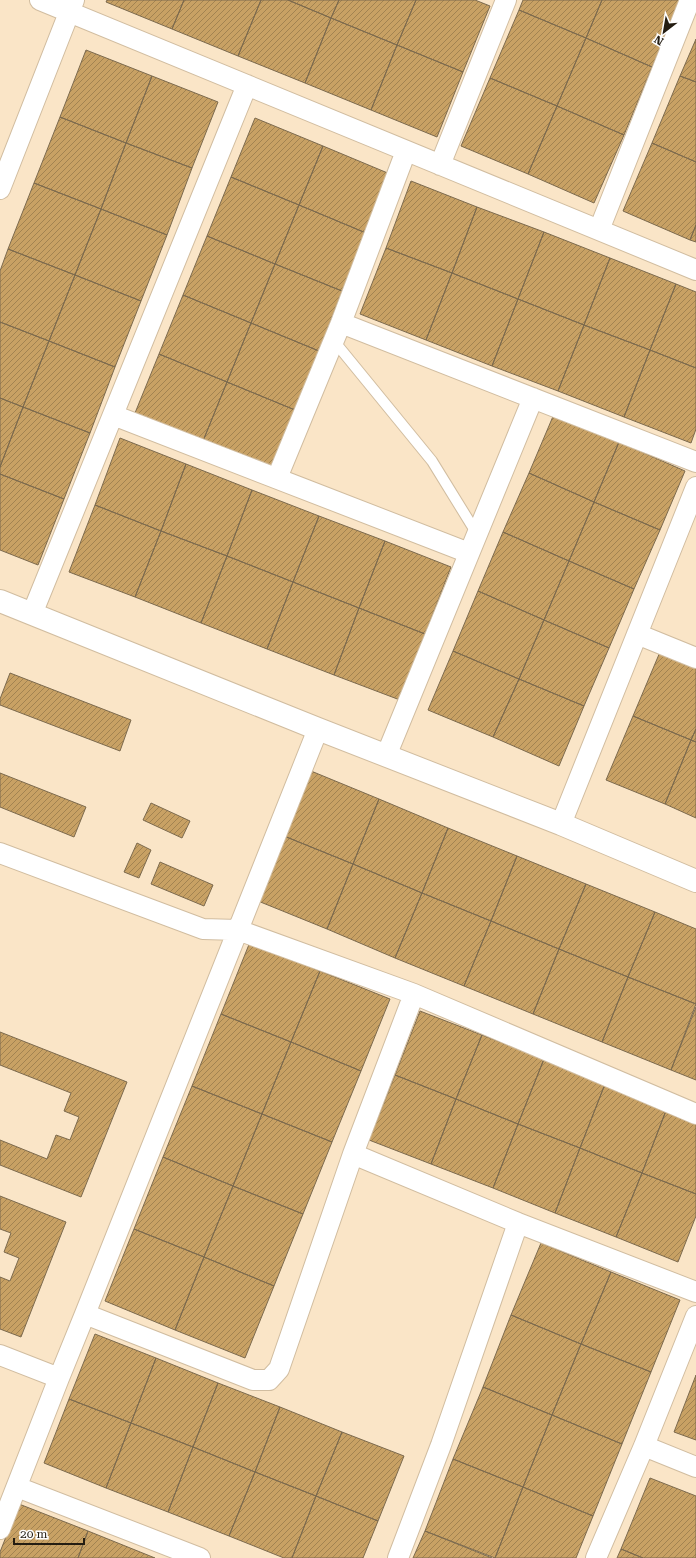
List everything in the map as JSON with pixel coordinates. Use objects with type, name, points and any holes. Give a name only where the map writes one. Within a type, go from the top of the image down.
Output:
[{"type":"street","points":[[40,0],[72,6],[247,85],[696,270]]},
{"type":"street","points":[[440,165],[506,0]]},
{"type":"street","points":[[599,230],[690,0]]},
{"type":"street","points":[[0,188],[72,6]]},
{"type":"street","points":[[32,614],[247,85]]},
{"type":"street","points":[[277,478],[337,332],[406,151]]},
{"type":"street","points":[[337,332],[533,398],[696,462]]},
{"type":"street","points":[[386,756],[533,398]]},
{"type":"street","points":[[113,414],[469,553]]},
{"type":"street","points":[[561,824],[696,487]]},
{"type":"street","points":[[0,601],[318,729],[561,824],[696,881]]},
{"type":"street","points":[[637,634],[696,658]]},
{"type":"street","points":[[0,1529],[318,729]]},
{"type":"street","points":[[0,853],[203,929],[238,930],[414,994],[696,1114]]},
{"type":"street","points":[[85,1314],[253,1380],[268,1380],[279,1369],[353,1154],[414,994]]},
{"type":"street","points":[[353,1154],[518,1224],[696,1292]]},
{"type":"street","points":[[398,1558],[441,1445],[518,1224]]},
{"type":"street","points":[[596,1558],[644,1446],[696,1316]]},
{"type":"street","points":[[0,1355],[59,1378]]},
{"type":"street","points":[[644,1446],[696,1466]]},
{"type":"street","points":[[17,1487],[196,1557]]},
{"type":"lane","points":[[337,332],[432,461],[477,534]]},
{"type":"building","points":[[107,0],[184,0],[172,29],[106,2]]},
{"type":"building","points":[[184,0],[261,0],[238,56],[172,29]]},
{"type":"building","points":[[261,0],[288,0],[331,18],[305,83],[238,56]]},
{"type":"building","points":[[288,0],[339,0],[331,18]]},
{"type":"building","points":[[339,0],[416,0],[397,45],[331,18]]},
{"type":"building","points":[[416,0],[475,0],[490,6],[463,72],[397,45]]},
{"type":"building","points":[[523,0],[602,0],[586,38],[519,10]]},
{"type":"building","points":[[602,0],[681,0],[652,67],[586,38]]},
{"type":"building","points":[[519,10],[586,38],[557,106],[490,78]]},
{"type":"building","points":[[331,18],[397,45],[371,110],[305,83]]},
{"type":"building","points":[[586,38],[652,67],[624,135],[557,106]]},
{"type":"building","points":[[696,39],[696,82],[680,76]]},
{"type":"building","points":[[397,45],[463,72],[437,137],[371,110]]},
{"type":"building","points":[[86,50],[152,76],[126,143],[60,117]]},
{"type":"building","points":[[152,76],[218,102],[192,168],[126,143]]},
{"type":"building","points":[[680,76],[696,82],[696,162],[652,143]]},
{"type":"building","points":[[490,78],[557,106],[528,174],[461,146]]},
{"type":"building","points":[[557,106],[624,135],[594,203],[528,174]]},
{"type":"building","points":[[60,117],[126,143],[101,209],[34,183]]},
{"type":"building","points":[[255,118],[323,146],[299,205],[231,177]]},
{"type":"building","points":[[126,143],[192,168],[167,235],[101,209]]},
{"type":"building","points":[[652,143],[696,162],[696,225],[690,240],[623,211]]},
{"type":"building","points":[[323,146],[390,174],[366,233],[299,205]]},
{"type":"building","points":[[231,177],[299,205],[275,264],[207,236]]},
{"type":"building","points":[[411,181],[477,207],[452,273],[386,248]]},
{"type":"building","points":[[34,183],[101,209],[75,275],[8,249]]},
{"type":"building","points":[[299,205],[366,233],[342,291],[275,264]]},
{"type":"building","points":[[477,207],[544,232],[518,299],[452,273]]},
{"type":"building","points":[[101,209],[167,235],[141,301],[75,275]]},
{"type":"building","points":[[696,225],[696,242],[690,240]]},
{"type":"building","points":[[544,232],[610,258],[584,325],[518,299]]},
{"type":"building","points":[[207,236],[275,264],[251,323],[183,295]]},
{"type":"building","points":[[386,248],[452,273],[426,340],[360,314]]},
{"type":"building","points":[[8,249],[75,275],[49,341],[0,322],[0,271]]},
{"type":"building","points":[[610,258],[676,284],[650,350],[584,325]]},
{"type":"building","points":[[275,264],[342,291],[319,351],[251,323]]},
{"type":"building","points":[[452,273],[518,299],[492,366],[426,340]]},
{"type":"building","points":[[75,275],[141,301],[115,367],[49,341]]},
{"type":"building","points":[[676,284],[696,292],[696,368],[650,350]]},
{"type":"building","points":[[183,295],[251,323],[227,382],[159,354]]},
{"type":"building","points":[[518,299],[584,325],[558,391],[492,366]]},
{"type":"building","points":[[0,322],[49,341],[23,407],[0,398]]},
{"type":"building","points":[[251,323],[319,351],[295,410],[227,382]]},
{"type":"building","points":[[584,325],[650,350],[624,417],[558,391]]},
{"type":"building","points":[[49,341],[115,367],[90,433],[23,407]]},
{"type":"building","points":[[650,350],[696,368],[696,429],[691,443],[624,417]]},
{"type":"building","points":[[159,354],[227,382],[203,441],[135,413]]},
{"type":"building","points":[[227,382],[295,410],[270,468],[203,441]]},
{"type":"building","points":[[0,398],[23,407],[0,467]]},
{"type":"building","points":[[23,407],[90,433],[64,499],[0,474],[0,467]]},
{"type":"building","points":[[554,414],[619,442],[594,502],[529,473]]},
{"type":"building","points":[[120,438],[186,464],[161,531],[95,505]]},
{"type":"building","points":[[619,442],[685,471],[660,530],[594,502]]},
{"type":"building","points":[[186,464],[252,490],[227,556],[161,531]]},
{"type":"building","points":[[529,473],[594,502],[569,561],[503,532]]},
{"type":"building","points":[[0,474],[64,499],[38,565],[0,550]]},
{"type":"building","points":[[252,490],[319,516],[293,582],[227,556]]},
{"type":"building","points":[[594,502],[660,530],[634,589],[569,561]]},
{"type":"building","points":[[95,505],[161,531],[135,597],[69,572]]},
{"type":"building","points":[[319,516],[385,541],[359,608],[293,582]]},
{"type":"building","points":[[161,531],[227,556],[201,623],[135,597]]},
{"type":"building","points":[[503,532],[569,561],[544,620],[478,591]]},
{"type":"building","points":[[385,541],[451,567],[425,634],[359,608]]},
{"type":"building","points":[[227,556],[293,582],[267,649],[201,623]]},
{"type":"building","points":[[569,561],[634,589],[609,648],[544,620]]},
{"type":"building","points":[[293,582],[359,608],[334,675],[267,649]]},
{"type":"building","points":[[478,591],[544,620],[519,679],[453,651]]},
{"type":"building","points":[[359,608],[425,634],[400,700],[334,675]]},
{"type":"building","points":[[544,620],[609,648],[584,706],[519,679]]},
{"type":"building","points":[[453,651],[519,679],[493,737],[428,710]]},
{"type":"building","points":[[660,652],[696,667],[696,729],[691,740],[633,716]]},
{"type":"building","points":[[10,673],[131,720],[120,751],[0,705],[0,699]]},
{"type":"building","points":[[519,679],[584,706],[559,766],[493,737]]},
{"type":"building","points":[[633,716],[691,740],[665,804],[606,780]]},
{"type":"building","points":[[696,729],[696,742],[691,740]]},
{"type":"building","points":[[691,740],[696,742],[696,818],[665,804]]},
{"type":"building","points":[[311,771],[379,799],[353,864],[284,836]]},
{"type":"building","points":[[0,773],[86,807],[74,837],[0,807]]},
{"type":"building","points":[[379,799],[448,828],[422,893],[353,864]]},
{"type":"building","points":[[151,803],[190,821],[182,838],[143,820]]},
{"type":"building","points":[[448,828],[517,856],[491,921],[422,893]]},
{"type":"building","points":[[284,836],[353,864],[327,929],[258,901]]},
{"type":"building","points":[[137,843],[151,850],[139,878],[124,872]]},
{"type":"building","points":[[517,856],[586,884],[559,949],[491,921]]},
{"type":"building","points":[[160,862],[213,885],[204,906],[151,884]]},
{"type":"building","points":[[353,864],[422,893],[395,958],[327,929]]},
{"type":"building","points":[[586,884],[655,912],[628,977],[559,949]]},
{"type":"building","points":[[422,893],[491,921],[464,986],[395,958]]},
{"type":"building","points":[[655,912],[696,929],[696,1004],[628,977]]},
{"type":"building","points":[[491,921],[559,949],[533,1014],[464,986]]},
{"type":"building","points":[[250,942],[320,971],[291,1042],[221,1014]]},
{"type":"building","points":[[559,949],[628,977],[602,1042],[533,1014]]},
{"type":"building","points":[[320,971],[390,999],[361,1071],[291,1042]]},
{"type":"building","points":[[628,977],[696,1004],[671,1070],[602,1042]]},
{"type":"building","points":[[696,1007],[696,1080],[671,1070]]},
{"type":"building","points":[[420,1011],[482,1035],[456,1099],[395,1075]]},
{"type":"building","points":[[221,1014],[291,1042],[262,1114],[192,1086]]},
{"type":"building","points":[[0,1032],[127,1082],[81,1197],[0,1165],[0,1140],[47,1159],[56,1135],[70,1140],[79,1117],[64,1111],[71,1093],[0,1065]]},
{"type":"building","points":[[482,1035],[544,1059],[518,1124],[456,1099]]},
{"type":"building","points":[[291,1042],[361,1071],[332,1142],[262,1114]]},
{"type":"building","points":[[544,1059],[605,1084],[580,1148],[518,1124]]},
{"type":"building","points":[[395,1075],[456,1099],[431,1164],[369,1140]]},
{"type":"building","points":[[605,1084],[667,1108],[642,1173],[580,1148]]},
{"type":"building","points":[[192,1086],[262,1114],[233,1186],[163,1157]]},
{"type":"building","points":[[456,1099],[518,1124],[493,1188],[431,1164]]},
{"type":"building","points":[[667,1108],[696,1120],[696,1194],[642,1173]]},
{"type":"building","points":[[262,1114],[332,1142],[303,1214],[233,1186]]},
{"type":"building","points":[[518,1124],[580,1148],[555,1213],[493,1188]]},
{"type":"building","points":[[580,1148],[642,1173],[616,1237],[555,1213]]},
{"type":"building","points":[[163,1157],[233,1186],[204,1257],[134,1229]]},
{"type":"building","points":[[642,1173],[696,1194],[696,1216],[678,1262],[616,1237]]},
{"type":"building","points":[[233,1186],[303,1214],[274,1286],[204,1257]]},
{"type":"building","points":[[0,1196],[66,1222],[21,1337],[0,1329],[0,1277],[10,1281],[19,1258],[4,1252],[11,1233],[0,1229]]},
{"type":"building","points":[[134,1229],[204,1257],[175,1330],[105,1301]]},
{"type":"building","points":[[541,1243],[611,1272],[581,1344],[511,1315]]},
{"type":"building","points":[[204,1257],[274,1286],[245,1358],[175,1330]]},
{"type":"building","points":[[611,1272],[680,1300],[651,1372],[581,1344]]},
{"type":"building","points":[[511,1315],[581,1344],[552,1415],[483,1387]]},
{"type":"building","points":[[95,1334],[156,1358],[131,1423],[69,1399]]},
{"type":"building","points":[[581,1344],[651,1372],[622,1444],[552,1415]]},
{"type":"building","points":[[156,1358],[218,1383],[193,1447],[131,1423]]},
{"type":"building","points":[[696,1375],[696,1440],[674,1432]]},
{"type":"building","points":[[218,1383],[280,1407],[255,1472],[193,1447]]},
{"type":"building","points":[[483,1387],[552,1415],[523,1487],[453,1459]]},
{"type":"building","points":[[69,1399],[131,1423],[106,1488],[44,1463]]},
{"type":"building","points":[[280,1407],[342,1432],[316,1496],[255,1472]]},
{"type":"building","points":[[552,1415],[622,1444],[593,1516],[523,1487]]},
{"type":"building","points":[[131,1423],[193,1447],[168,1512],[106,1488]]},
{"type":"building","points":[[342,1432],[404,1456],[378,1521],[316,1496]]},
{"type":"building","points":[[193,1447],[255,1472],[229,1536],[168,1512]]},
{"type":"building","points":[[453,1459],[523,1487],[495,1558],[425,1531]]},
{"type":"building","points":[[255,1472],[316,1496],[292,1558],[284,1558],[229,1536]]},
{"type":"building","points":[[650,1478],[696,1496],[696,1558],[643,1558],[621,1549]]},
{"type":"building","points":[[523,1487],[593,1516],[576,1558],[495,1558]]},
{"type":"building","points":[[316,1496],[378,1521],[363,1558],[292,1558]]},
{"type":"building","points":[[19,1504],[88,1531],[78,1558],[0,1558],[0,1552]]},
{"type":"building","points":[[88,1531],[155,1558],[78,1558]]},
{"type":"building","points":[[425,1531],[492,1558],[413,1558]]},
{"type":"building","points":[[621,1549],[643,1558],[617,1558]]}]
